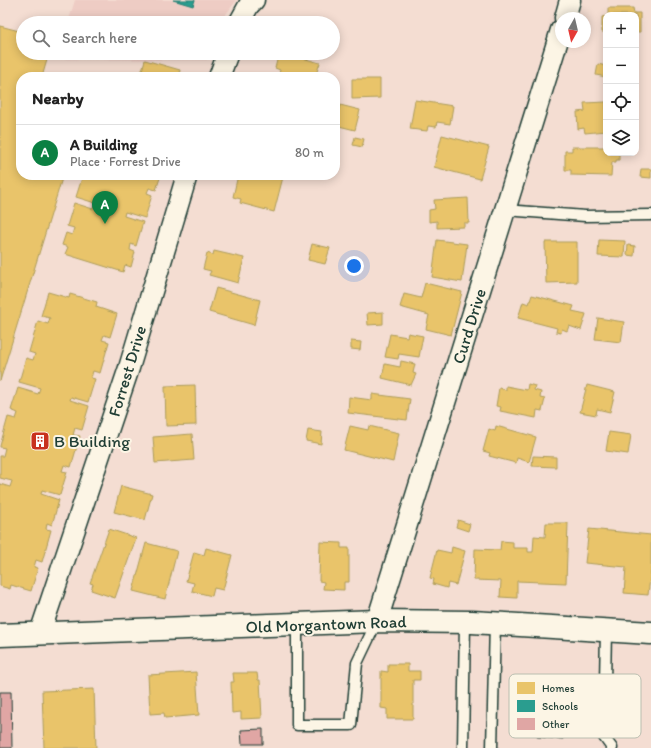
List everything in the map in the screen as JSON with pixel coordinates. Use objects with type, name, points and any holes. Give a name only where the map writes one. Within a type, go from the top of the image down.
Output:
[{"type":"street","points":[[567,12],[570,0]]},
{"type":"street","name":"Curd Drive","points":[[377,621],[555,48]]},
{"type":"street","points":[[221,72],[225,60]]},
{"type":"street","name":"Forrest Drive","points":[[40,633],[129,368],[185,180]]},
{"type":"street","name":"Old Morgantown Road","points":[[0,635],[377,621],[494,623],[651,633]]},
{"type":"lane","points":[[505,210],[585,216],[651,215]]},
{"type":"lane","points":[[298,624],[297,724],[351,725],[357,663],[377,621]]},
{"type":"lane","points":[[463,748],[465,623]]},
{"type":"lane","points":[[492,748],[494,623]]},
{"type":"lane","points":[[605,674],[606,630]]},
{"type":"lane","points":[[605,738],[612,748]]},
{"type":"shaded area","points":[[75,0],[237,0],[225,16],[70,16]]},
{"type":"building: Homes","points":[[608,8],[633,8],[634,12],[608,12]]},
{"type":"building: Homes","points":[[639,13],[640,13],[639,32]]},
{"type":"building: Homes","points":[[603,17],[603,32],[602,32]]},
{"type":"building: Homes","points":[[0,26],[16,30],[16,60],[47,60],[43,72],[16,72],[16,180],[61,180],[0,381]]},
{"type":"building: Homes","points":[[145,60],[180,70],[180,72],[141,72]]},
{"type":"building: Homes","points":[[277,60],[309,60],[320,63],[317,72],[279,72],[280,70],[275,68]]},
{"type":"building: Homes","points":[[598,64],[603,65],[603,76],[596,75]]},
{"type":"building: Homes","points":[[352,79],[380,79],[380,98],[352,99]]},
{"type":"building: Homes","points":[[415,100],[453,106],[450,124],[437,122],[436,127],[428,126],[427,131],[410,129]]},
{"type":"building: Homes","points":[[603,102],[603,131],[585,133],[584,128],[578,129],[577,112],[585,111],[584,103]]},
{"type":"building: Homes","points":[[340,105],[360,110],[355,130],[340,126]]},
{"type":"building: Homes","points":[[442,135],[489,147],[480,179],[434,167]]},
{"type":"building: Homes","points":[[355,137],[364,139],[362,147],[353,145]]},
{"type":"building: Homes","points":[[572,147],[603,147],[603,156],[619,156],[619,160],[612,162],[611,176],[571,175],[571,170],[565,170],[565,151],[572,151]]},
{"type":"building: Homes","points":[[641,169],[651,169],[651,178],[640,177]]},
{"type":"building: Homes","points":[[81,180],[159,180],[156,190],[149,188],[147,193],[152,195],[145,218],[125,212],[124,216],[143,222],[136,246],[131,244],[130,250],[135,252],[131,267],[125,265],[123,272],[65,254],[68,247],[62,245],[66,233],[72,235],[74,228],[67,226],[74,203],[93,209],[95,203],[76,197]]},
{"type":"building: Homes","points":[[237,180],[282,180],[274,212],[240,203],[241,199],[233,197]]},
{"type":"building: Homes","points":[[468,198],[469,223],[464,223],[464,227],[437,228],[437,221],[429,222],[429,210],[435,209],[434,200]]},
{"type":"building: Homes","points":[[437,240],[467,244],[462,282],[432,277]]},
{"type":"building: Homes","points":[[599,240],[625,241],[624,257],[598,256]]},
{"type":"building: Homes","points":[[545,242],[577,242],[577,282],[546,283]]},
{"type":"building: Homes","points":[[312,244],[330,248],[325,264],[308,260]]},
{"type":"building: Homes","points":[[628,245],[635,246],[634,256],[627,255]]},
{"type":"building: Homes","points":[[214,251],[244,258],[238,283],[209,275],[211,271],[203,269],[207,253],[213,255]]},
{"type":"building: Homes","points":[[425,283],[462,292],[451,335],[426,329],[429,315],[400,307],[404,294],[421,298]]},
{"type":"building: Homes","points":[[216,288],[260,300],[254,325],[209,312]]},
{"type":"building: Homes","name":"B Building","points":[[48,292],[69,298],[70,294],[97,302],[96,307],[117,314],[110,337],[104,335],[102,340],[109,342],[100,373],[93,371],[91,378],[95,379],[88,402],[71,397],[70,400],[89,406],[82,430],[75,428],[73,435],[80,436],[71,467],[64,465],[62,471],[67,472],[60,495],[42,490],[41,494],[59,500],[52,525],[47,523],[46,529],[51,530],[42,562],[36,560],[34,567],[38,568],[31,591],[11,585],[10,589],[0,586],[0,484],[10,487],[12,481],[0,478],[0,456],[3,456],[5,448],[0,446],[8,417],[16,419],[18,413],[11,410],[18,388],[38,394],[40,388],[19,382],[26,358],[33,360],[35,354],[29,352],[38,321],[48,324],[50,318],[41,316]]},
{"type":"building: Homes","points":[[532,295],[574,306],[572,311],[586,314],[581,330],[569,326],[567,331],[562,329],[561,333],[556,332],[557,328],[518,318],[523,302],[529,304]]},
{"type":"building: Homes","points":[[383,312],[383,324],[368,325],[367,313]]},
{"type":"building: Homes","points":[[598,318],[624,322],[621,342],[595,339]]},
{"type":"building: Homes","points":[[408,333],[423,336],[419,357],[399,354],[398,359],[385,357],[390,334],[407,337]]},
{"type":"building: Homes","points":[[351,341],[361,342],[360,350],[351,349]]},
{"type":"building: Homes","points":[[401,361],[415,364],[413,373],[416,374],[411,385],[382,378],[385,364],[400,367]]},
{"type":"building: Homes","points":[[528,384],[535,386],[534,390],[541,392],[540,398],[545,399],[542,411],[537,410],[536,418],[500,411],[501,407],[496,406],[499,388],[506,390],[506,386],[527,390]]},
{"type":"building: Homes","points":[[195,385],[196,425],[166,426],[165,386]]},
{"type":"building: Homes","points":[[587,385],[615,392],[610,412],[597,409],[596,415],[580,412]]},
{"type":"building: Homes","points":[[372,394],[410,399],[407,420],[348,413],[349,397],[372,400]]},
{"type":"building: Homes","points":[[350,426],[368,430],[369,426],[399,433],[393,462],[344,450]]},
{"type":"building: Homes","points":[[496,426],[536,437],[529,462],[517,458],[516,463],[489,456],[490,453],[483,451],[489,429],[495,431]]},
{"type":"building: Homes","points":[[308,430],[322,432],[321,444],[306,441]]},
{"type":"building: Homes","points":[[609,432],[631,435],[628,454],[606,451]]},
{"type":"building: Homes","points":[[192,434],[194,460],[155,463],[153,437]]},
{"type":"building: Homes","points":[[533,456],[556,457],[556,467],[532,466]]},
{"type":"building: Homes","points":[[121,486],[152,494],[145,520],[114,512]]},
{"type":"building: Homes","points":[[458,520],[470,524],[468,531],[456,527]]},
{"type":"building: Homes","points":[[546,523],[568,523],[566,583],[517,581],[517,598],[500,597],[501,581],[474,580],[475,549],[500,550],[501,541],[513,542],[513,548],[528,548],[528,552],[533,552],[534,536],[545,537]]},
{"type":"building: Homes","points":[[109,529],[136,538],[115,598],[91,590],[93,584],[90,583]]},
{"type":"building: Homes","points":[[589,529],[651,535],[651,569],[648,595],[624,593],[626,567],[585,563]]},
{"type":"building: Homes","points":[[320,542],[341,543],[341,548],[349,548],[349,582],[344,582],[344,590],[323,589],[324,582],[319,581]]},
{"type":"building: Homes","points":[[146,543],[177,551],[165,599],[133,591]]},
{"type":"building: Homes","points":[[452,547],[465,551],[456,585],[448,583],[447,588],[433,584],[434,579],[430,578],[437,550],[451,553]]},
{"type":"building: Homes","points":[[206,548],[232,555],[223,590],[214,588],[212,596],[192,591],[194,583],[186,581],[194,552],[204,555]]},
{"type":"building: Homes","points":[[388,664],[408,664],[408,671],[420,671],[420,680],[413,680],[413,719],[387,719],[387,709],[381,708],[381,671],[388,672]]},
{"type":"building: Homes","points":[[196,672],[199,715],[165,718],[164,713],[150,714],[148,675]]},
{"type":"building: Homes","points":[[233,673],[257,673],[258,680],[260,680],[262,718],[241,719],[241,712],[232,713],[231,682],[234,682]]},
{"type":"building: Homes","points":[[94,689],[96,748],[44,748],[42,691]]},
{"type":"building: Schools","points":[[173,0],[195,0],[193,6]]},
{"type":"building: Other","points":[[0,692],[11,692],[12,748],[0,748]]},
{"type":"building: Other","points":[[263,729],[263,744],[242,744],[241,730]]},
{"type":"place","name":"A Building","points":[[105,224]]},
{"type":"place","name":"B Building","points":[[40,441]]}]
